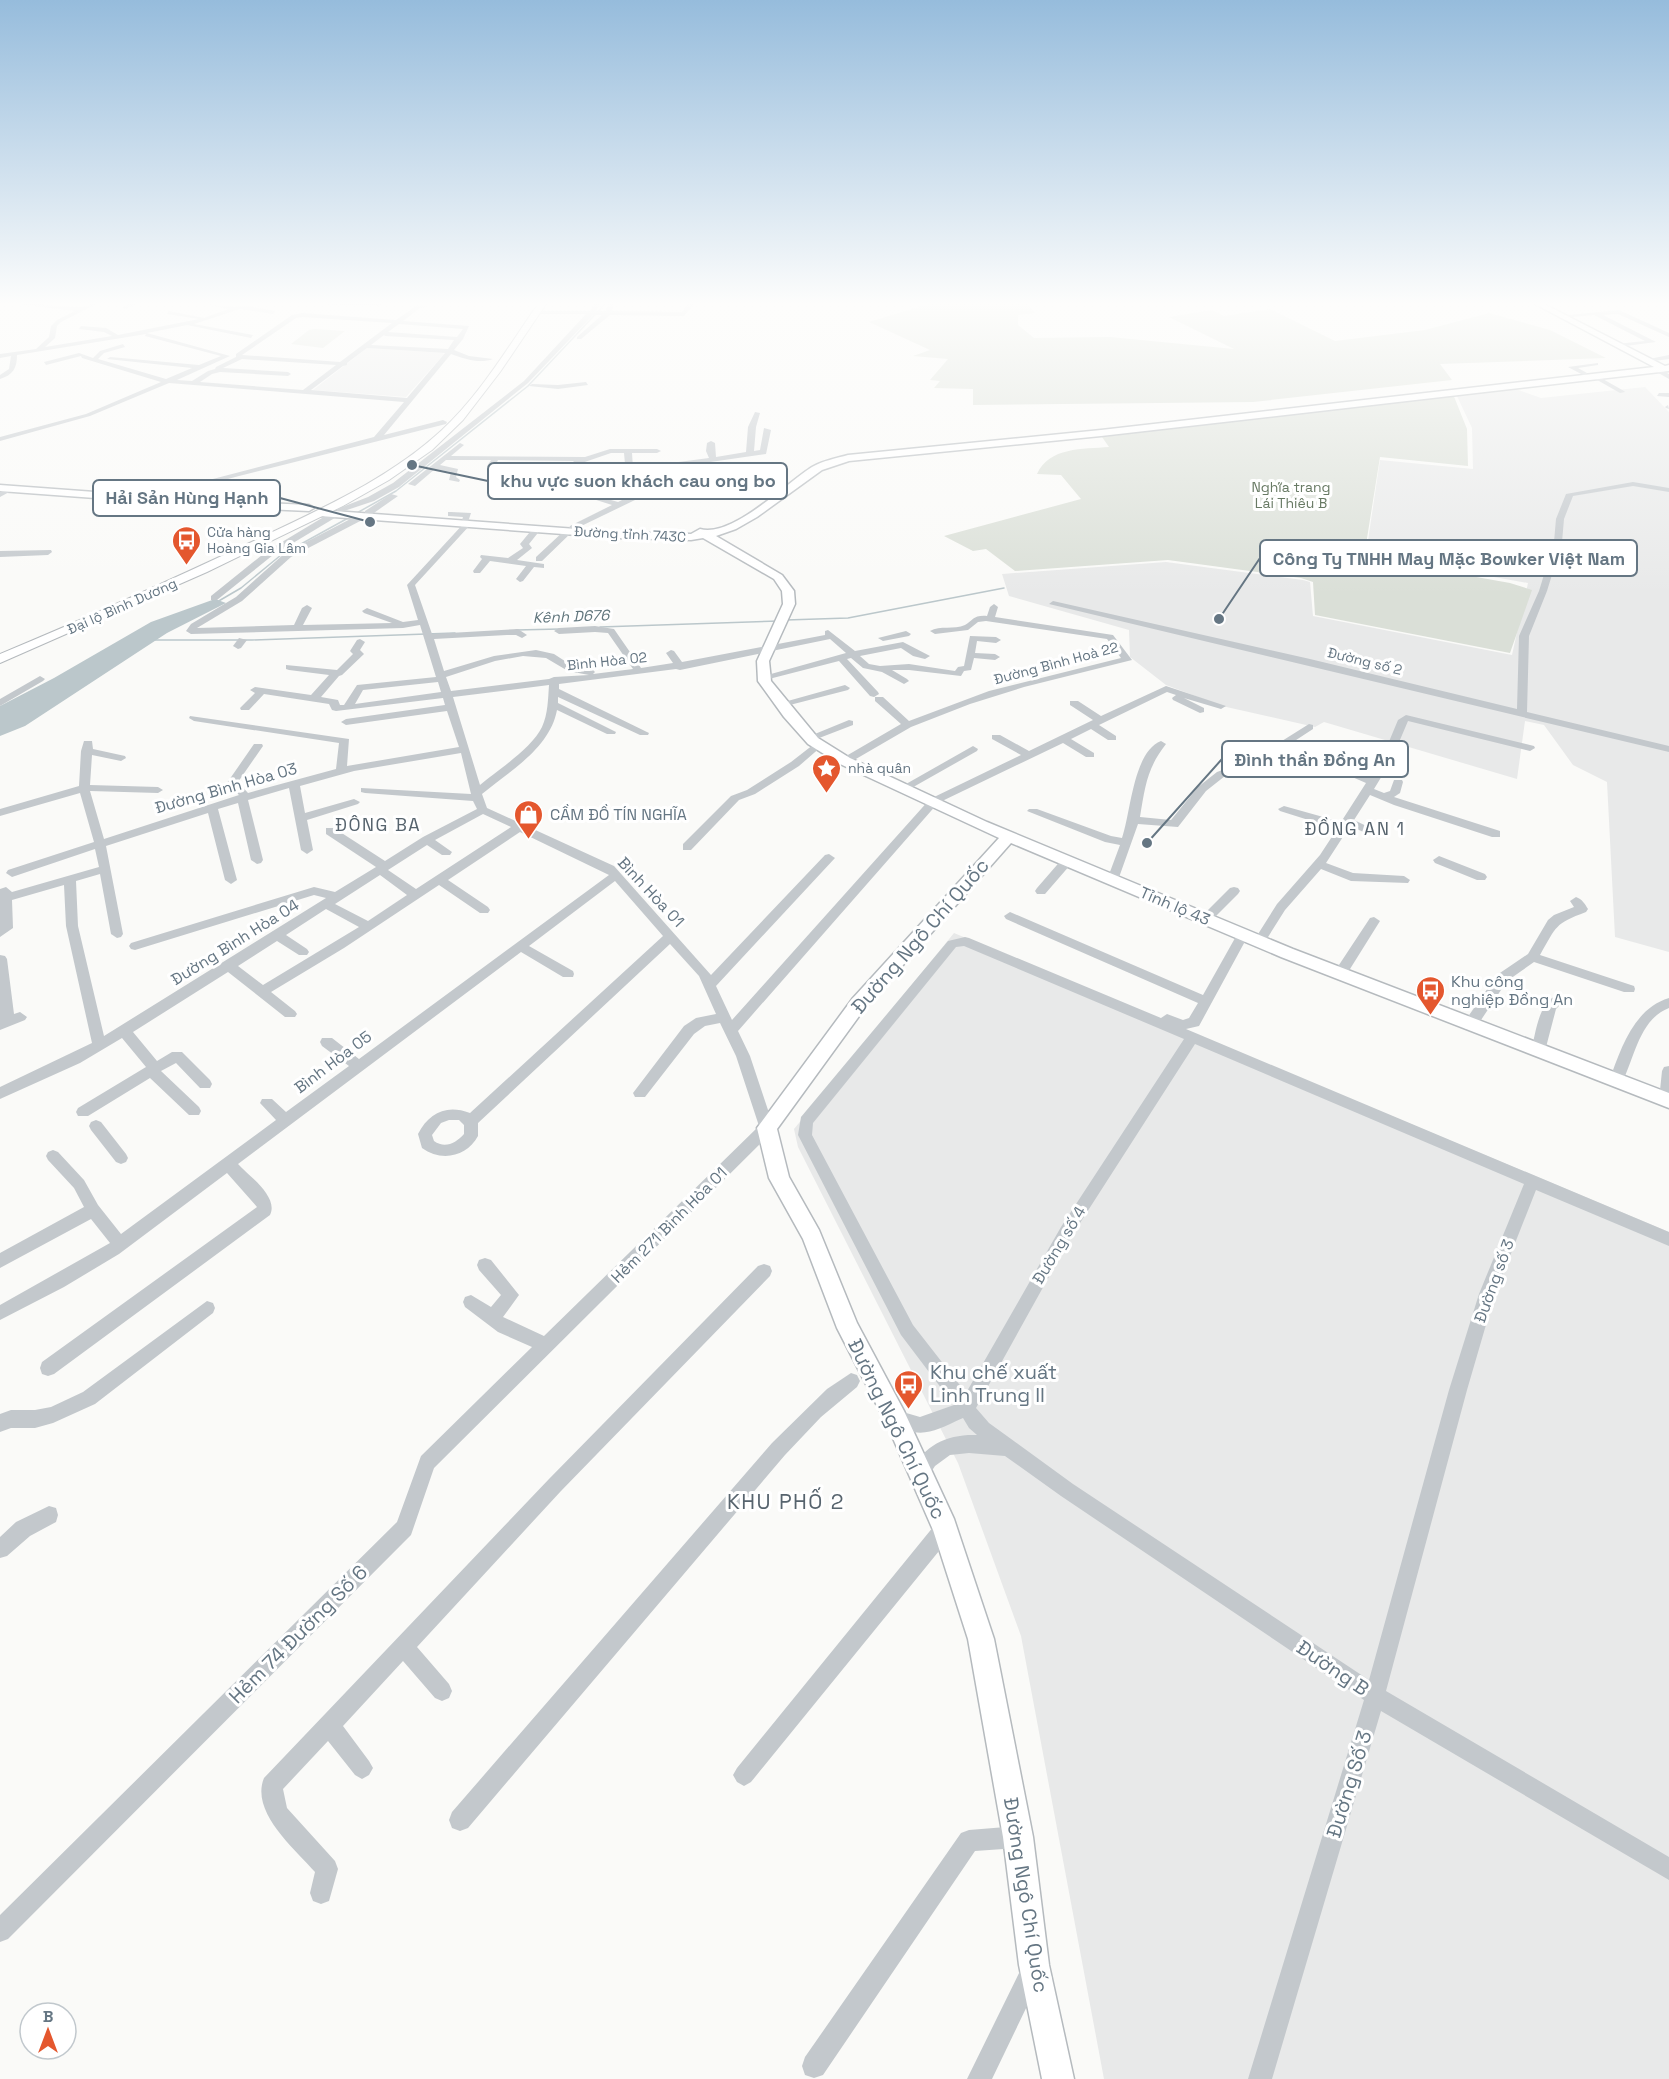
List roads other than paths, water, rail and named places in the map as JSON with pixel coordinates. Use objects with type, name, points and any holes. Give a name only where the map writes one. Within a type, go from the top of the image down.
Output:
[{"type":"highway","name":"Đại lộ Bình Dương","points":[[0,652],[105,608],[322,511],[416,446],[443,422],[459,401]]},
{"type":"highway","name":"Đại lộ Bình Dương","points":[[0,659],[109,614],[248,548],[386,477],[447,431],[461,417],[472,401]]},
{"type":"main road","name":"Đường tỉnh 743C","points":[[2,491],[468,521],[673,538],[732,527],[753,515],[810,472],[829,463],[881,454],[1360,401]]},
{"type":"main road","name":"Đường tỉnh 743C","points":[[468,521],[537,529],[571,530]]},
{"type":"main road","points":[[701,533],[778,577],[788,591],[789,604],[763,661],[764,674]]},
{"type":"main road","name":"Tỉnh lộ 43","points":[[764,674],[782,704],[814,741],[845,761],[1009,836],[1259,942],[1667,1101]]},
{"type":"main road","name":"Đường Ngô Chí Quốc","points":[[1009,836],[859,1003],[767,1128],[779,1178],[812,1236],[848,1328],[896,1419],[945,1528],[981,1639],[1018,1837],[1034,1965],[1058,2079]]},
{"type":"street","points":[[0,439],[88,415],[120,401]]},
{"type":"street","points":[[378,437],[409,401]]},
{"type":"street","points":[[229,605],[214,598],[322,511],[396,485],[501,401]]},
{"type":"street","points":[[513,401],[434,467],[365,515],[288,555],[229,605],[194,626],[191,631],[243,638],[297,628],[403,625],[425,630],[497,635],[518,632],[522,635]]},
{"type":"street","points":[[750,454],[752,427],[757,413]]},
{"type":"street","points":[[143,500],[378,437],[443,422]]},
{"type":"street","points":[[630,471],[763,452],[767,430]]},
{"type":"street","points":[[711,443],[710,451],[713,459]]},
{"type":"street","points":[[444,458],[579,461],[612,448],[628,452],[657,451]]},
{"type":"street","points":[[520,579],[571,530],[619,505],[633,495],[628,452]]},
{"type":"street","points":[[496,459],[491,466],[492,472],[532,475]]},
{"type":"street","points":[[434,467],[453,468],[455,471],[452,478],[456,480]]},
{"type":"street","points":[[1521,713],[1524,636],[1543,591],[1558,542],[1560,519],[1570,494],[1634,484],[1669,490]]},
{"type":"street","points":[[593,496],[619,505]]},
{"type":"street","points":[[451,514],[468,515],[468,521],[411,585],[452,707],[476,795],[483,810]]},
{"type":"street","points":[[503,569],[528,548],[523,544],[537,529]]},
{"type":"street","points":[[248,548],[288,555]]},
{"type":"street","points":[[0,554],[48,552]]},
{"type":"street","points":[[477,571],[486,558],[537,563]]},
{"type":"street","name":"Đường số 2","points":[[1053,604],[1310,662],[1669,749]]},
{"type":"street","points":[[935,631],[968,627],[971,621],[977,618],[990,619],[994,607]]},
{"type":"street","points":[[297,628],[307,608]]},
{"type":"street","points":[[367,611],[398,621],[403,625]]},
{"type":"street","name":"Đường Bình Hoà 22","points":[[845,761],[908,725],[1004,690],[1127,660],[1110,637],[1101,634],[990,619]]},
{"type":"street","points":[[559,631],[596,629],[611,631],[638,670]]},
{"type":"street","points":[[887,648],[883,635],[906,634]]},
{"type":"street","name":"Bình Hòa 02","points":[[347,708],[410,694],[448,695],[554,686],[591,676],[680,667],[768,652],[828,635],[846,656]]},
{"type":"street","points":[[880,669],[923,668],[958,674],[961,669],[968,668],[970,655],[973,638],[994,653],[970,655]]},
{"type":"street","points":[[314,698],[336,673],[339,673],[359,654],[355,651],[360,642]]},
{"type":"street","points":[[764,674],[903,645],[916,654],[925,656]]},
{"type":"street","points":[[671,652],[680,667]]},
{"type":"street","points":[[245,708],[259,690],[334,702],[337,708],[347,708],[360,687],[441,677],[477,662],[530,654],[546,654],[570,668],[590,672],[591,676]]},
{"type":"street","points":[[764,674],[827,654]]},
{"type":"street","points":[[846,656],[904,681]]},
{"type":"street","points":[[846,656],[876,697],[908,725]]},
{"type":"street","points":[[1127,660],[1137,670]]},
{"type":"street","points":[[289,667],[336,673]]},
{"type":"street","points":[[0,703],[40,679]]},
{"type":"street","points":[[365,790],[476,795],[546,730],[554,686],[644,733]]},
{"type":"street","points":[[782,704],[845,688]]},
{"type":"street","points":[[731,1030],[934,801],[1027,754],[1162,691],[1174,690],[1221,706]]},
{"type":"street","points":[[1162,691],[1200,710]]},
{"type":"street","points":[[1074,703],[1112,738]]},
{"type":"street","points":[[552,704],[611,732]]},
{"type":"street","points":[[346,722],[452,707]]},
{"type":"street","points":[[194,718],[345,741],[341,771]]},
{"type":"street","points":[[1259,942],[1281,907],[1319,864],[1371,786],[1386,761],[1403,720],[1406,718],[1530,748]]},
{"type":"street","points":[[687,847],[735,798],[751,792],[795,764],[814,741],[849,723]]},
{"type":"street","points":[[1134,820],[1174,824],[1202,789],[1221,774],[1257,761],[1309,726]]},
{"type":"street","points":[[996,736],[1027,754]]},
{"type":"street","points":[[1062,738],[1090,755]]},
{"type":"street","points":[[1113,880],[1134,820],[1144,768],[1155,749],[1161,744]]},
{"type":"street","points":[[257,861],[243,797],[232,783],[258,746]]},
{"type":"street","points":[[1346,746],[1386,761]]},
{"type":"street","points":[[117,934],[105,869],[84,788],[87,747],[121,759]]},
{"type":"street","name":"Đường Bình Hòa 03","points":[[12,873],[243,797],[341,771],[465,749]]},
{"type":"street","points":[[904,788],[973,749]]},
{"type":"street","points":[[1325,763],[1371,786],[1383,797],[1496,834]]},
{"type":"street","points":[[1383,797],[1395,793],[1398,783]]},
{"type":"street","points":[[294,785],[308,850]]},
{"type":"street","points":[[0,813],[84,788],[158,790]]},
{"type":"street","points":[[301,818],[354,802]]},
{"type":"street","points":[[212,808],[231,880]]},
{"type":"street","points":[[1284,808],[1377,834]]},
{"type":"street","name":"Bình Hòa 01","points":[[483,810],[610,868],[704,975],[743,1056],[767,1128]]},
{"type":"street","name":"Đường Bình Hòa 04","points":[[0,1093],[75,1059],[124,1031],[427,840],[483,810]]},
{"type":"street","points":[[1033,811],[1109,839],[1126,842]]},
{"type":"street","points":[[262,992],[417,896],[519,827]]},
{"type":"street","points":[[330,831],[417,896]]},
{"type":"street","points":[[427,840],[446,852]]},
{"type":"street","points":[[709,985],[829,858]]},
{"type":"street","points":[[1440,860],[1481,877]]},
{"type":"street","points":[[1041,891],[1067,861]]},
{"type":"street","points":[[1319,864],[1351,877],[1404,880]]},
{"type":"street","points":[[0,933],[7,928],[2,896],[105,869]]},
{"type":"street","name":"Bình Hòa 05","points":[[0,1313],[70,1276],[120,1244],[616,875]]},
{"type":"street","points":[[70,879],[73,927],[99,1045]]},
{"type":"street","points":[[440,880],[484,910]]},
{"type":"street","points":[[135,946],[314,891],[364,924]]},
{"type":"street","points":[[1206,919],[1234,891]]},
{"type":"street","points":[[1470,1024],[1502,978],[1532,957],[1552,922],[1582,909],[1576,901]]},
{"type":"street","points":[[1010,916],[1205,1001]]},
{"type":"street","points":[[1340,974],[1374,921]]},
{"type":"street","points":[[278,934],[303,952]]},
{"type":"street","points":[[986,942],[1183,1025],[1194,1022],[1243,934]]},
{"type":"street","points":[[470,1121],[670,937]]},
{"type":"street","points":[[1009,1447],[975,1422],[967,1408],[907,1330],[805,1135],[806,1121],[952,944],[965,941],[1191,1039],[1669,1239]]},
{"type":"street","points":[[520,946],[568,974]]},
{"type":"street","points":[[1532,957],[1629,989]]},
{"type":"street","points":[[1,959],[9,1021]]},
{"type":"street","points":[[228,965],[290,1014]]},
{"type":"street","points":[[1538,1051],[1550,1007],[1558,1000]]},
{"type":"street","points":[[1616,1080],[1625,1053],[1646,1019],[1660,1005],[1669,1003]]},
{"type":"street","points":[[640,1093],[689,1030],[701,1022],[724,1017]]},
{"type":"street","points":[[124,1031],[153,1069],[194,1112]]},
{"type":"street","name":"Đường số 4","points":[[967,1408],[1066,1232],[1191,1039]]},
{"type":"street","points":[[327,1042],[358,1066]]},
{"type":"street","points":[[84,1112],[177,1056],[204,1084]]},
{"type":"street","points":[[1667,1101],[1669,1071]]},
{"type":"street","points":[[267,1102],[285,1120]]},
{"type":"street","points":[[96,1126],[121,1158]]},
{"type":"street","name":"Hẻm 271 Bình Hòa 01","points":[[570,1322],[767,1128]]},
{"type":"street","points":[[53,1156],[79,1184],[93,1210],[120,1244]]},
{"type":"street","points":[[48,1368],[265,1210],[265,1203],[227,1163]]},
{"type":"street","name":"Đường số 3","points":[[1460,1383],[1487,1294],[1532,1182]]},
{"type":"street","points":[[0,1261],[93,1210]]},
{"type":"street","points":[[485,1265],[511,1295],[492,1318]]},
{"type":"street","points":[[321,1893],[327,1869],[277,1813],[272,1786],[555,1485],[764,1271]]},
{"type":"street","points":[[471,1302],[504,1328],[546,1346]]},
{"type":"street","points":[[0,1423],[11,1419],[35,1419],[53,1415],[89,1398],[207,1308]]},
{"type":"street","name":"Hẻm 74 Đường Số 6","points":[[0,1930],[404,1528],[428,1461],[570,1322]]},
{"type":"street","points":[[460,1820],[775,1455],[830,1396],[851,1381]]},
{"type":"street","name":"Đường Số 3","points":[[1260,2079],[1375,1696],[1460,1383]]},
{"type":"street","points":[[896,1419],[920,1425],[933,1423],[967,1408]]},
{"type":"street","points":[[921,1472],[928,1457],[957,1443],[1009,1447]]},
{"type":"street","name":"Đường B","points":[[1009,1447],[1067,1490],[1375,1696],[1669,1869]]},
{"type":"street","points":[[0,1549],[23,1529],[49,1515]]},
{"type":"street","points":[[744,1775],[945,1528]]},
{"type":"street","points":[[403,1646],[442,1691]]},
{"type":"street","points":[[329,1725],[362,1768]]},
{"type":"street","points":[[814,2066],[969,1841],[1018,1837]]},
{"type":"street","points":[[979,2079],[1034,1965]]},
{"type":"waterway","points":[[355,514],[396,491],[509,401]]},
{"type":"waterway","points":[[217,602],[241,588],[281,555],[350,517]]},
{"type":"waterway","name":"Kênh D676","points":[[786,620],[848,618],[1004,588]]},
{"type":"waterway","name":"Kênh D676","points":[[600,627],[779,621]]},
{"type":"waterway","name":"Kênh D676","points":[[516,630],[560,629]]},
{"type":"waterway","name":"Kênh D676","points":[[153,640],[252,640],[455,633]]},
{"type":"place","name":"khu vực suon khách cau ong bo","points":[[412,465]]},
{"type":"place","name":"Hải Sản Hùng Hạnh","points":[[370,522]]},
{"type":"place","name":"Cửa hàng Hoàng Gia Lâm","points":[[186,566]]},
{"type":"place","name":"Công Ty TNHH May Mặc Bowker Việt Nam","points":[[1219,619]]},
{"type":"place","name":"nhà quân","points":[[827,794]]},
{"type":"place","name":"CẦM ĐỒ TÍN NGHĨA","points":[[529,840]]},
{"type":"place","name":"Đình thần Đồng An","points":[[1147,843]]},
{"type":"place","name":"Khu công nghiệp Đồng An","points":[[1430,1016]]},
{"type":"place","name":"Khu chế xuất Linh Trung II","points":[[909,1410]]},
{"type":"district","name":"ĐÔNG BA","points":[[378,824]]},
{"type":"district","name":"ĐỒNG AN 1","points":[[1355,828]]},
{"type":"district","name":"KHU PHỐ 2","points":[[786,1501]]},
{"type":"park label","name":"Nghĩa trang Lái Thiêu B","points":[[1291,496]]}]
